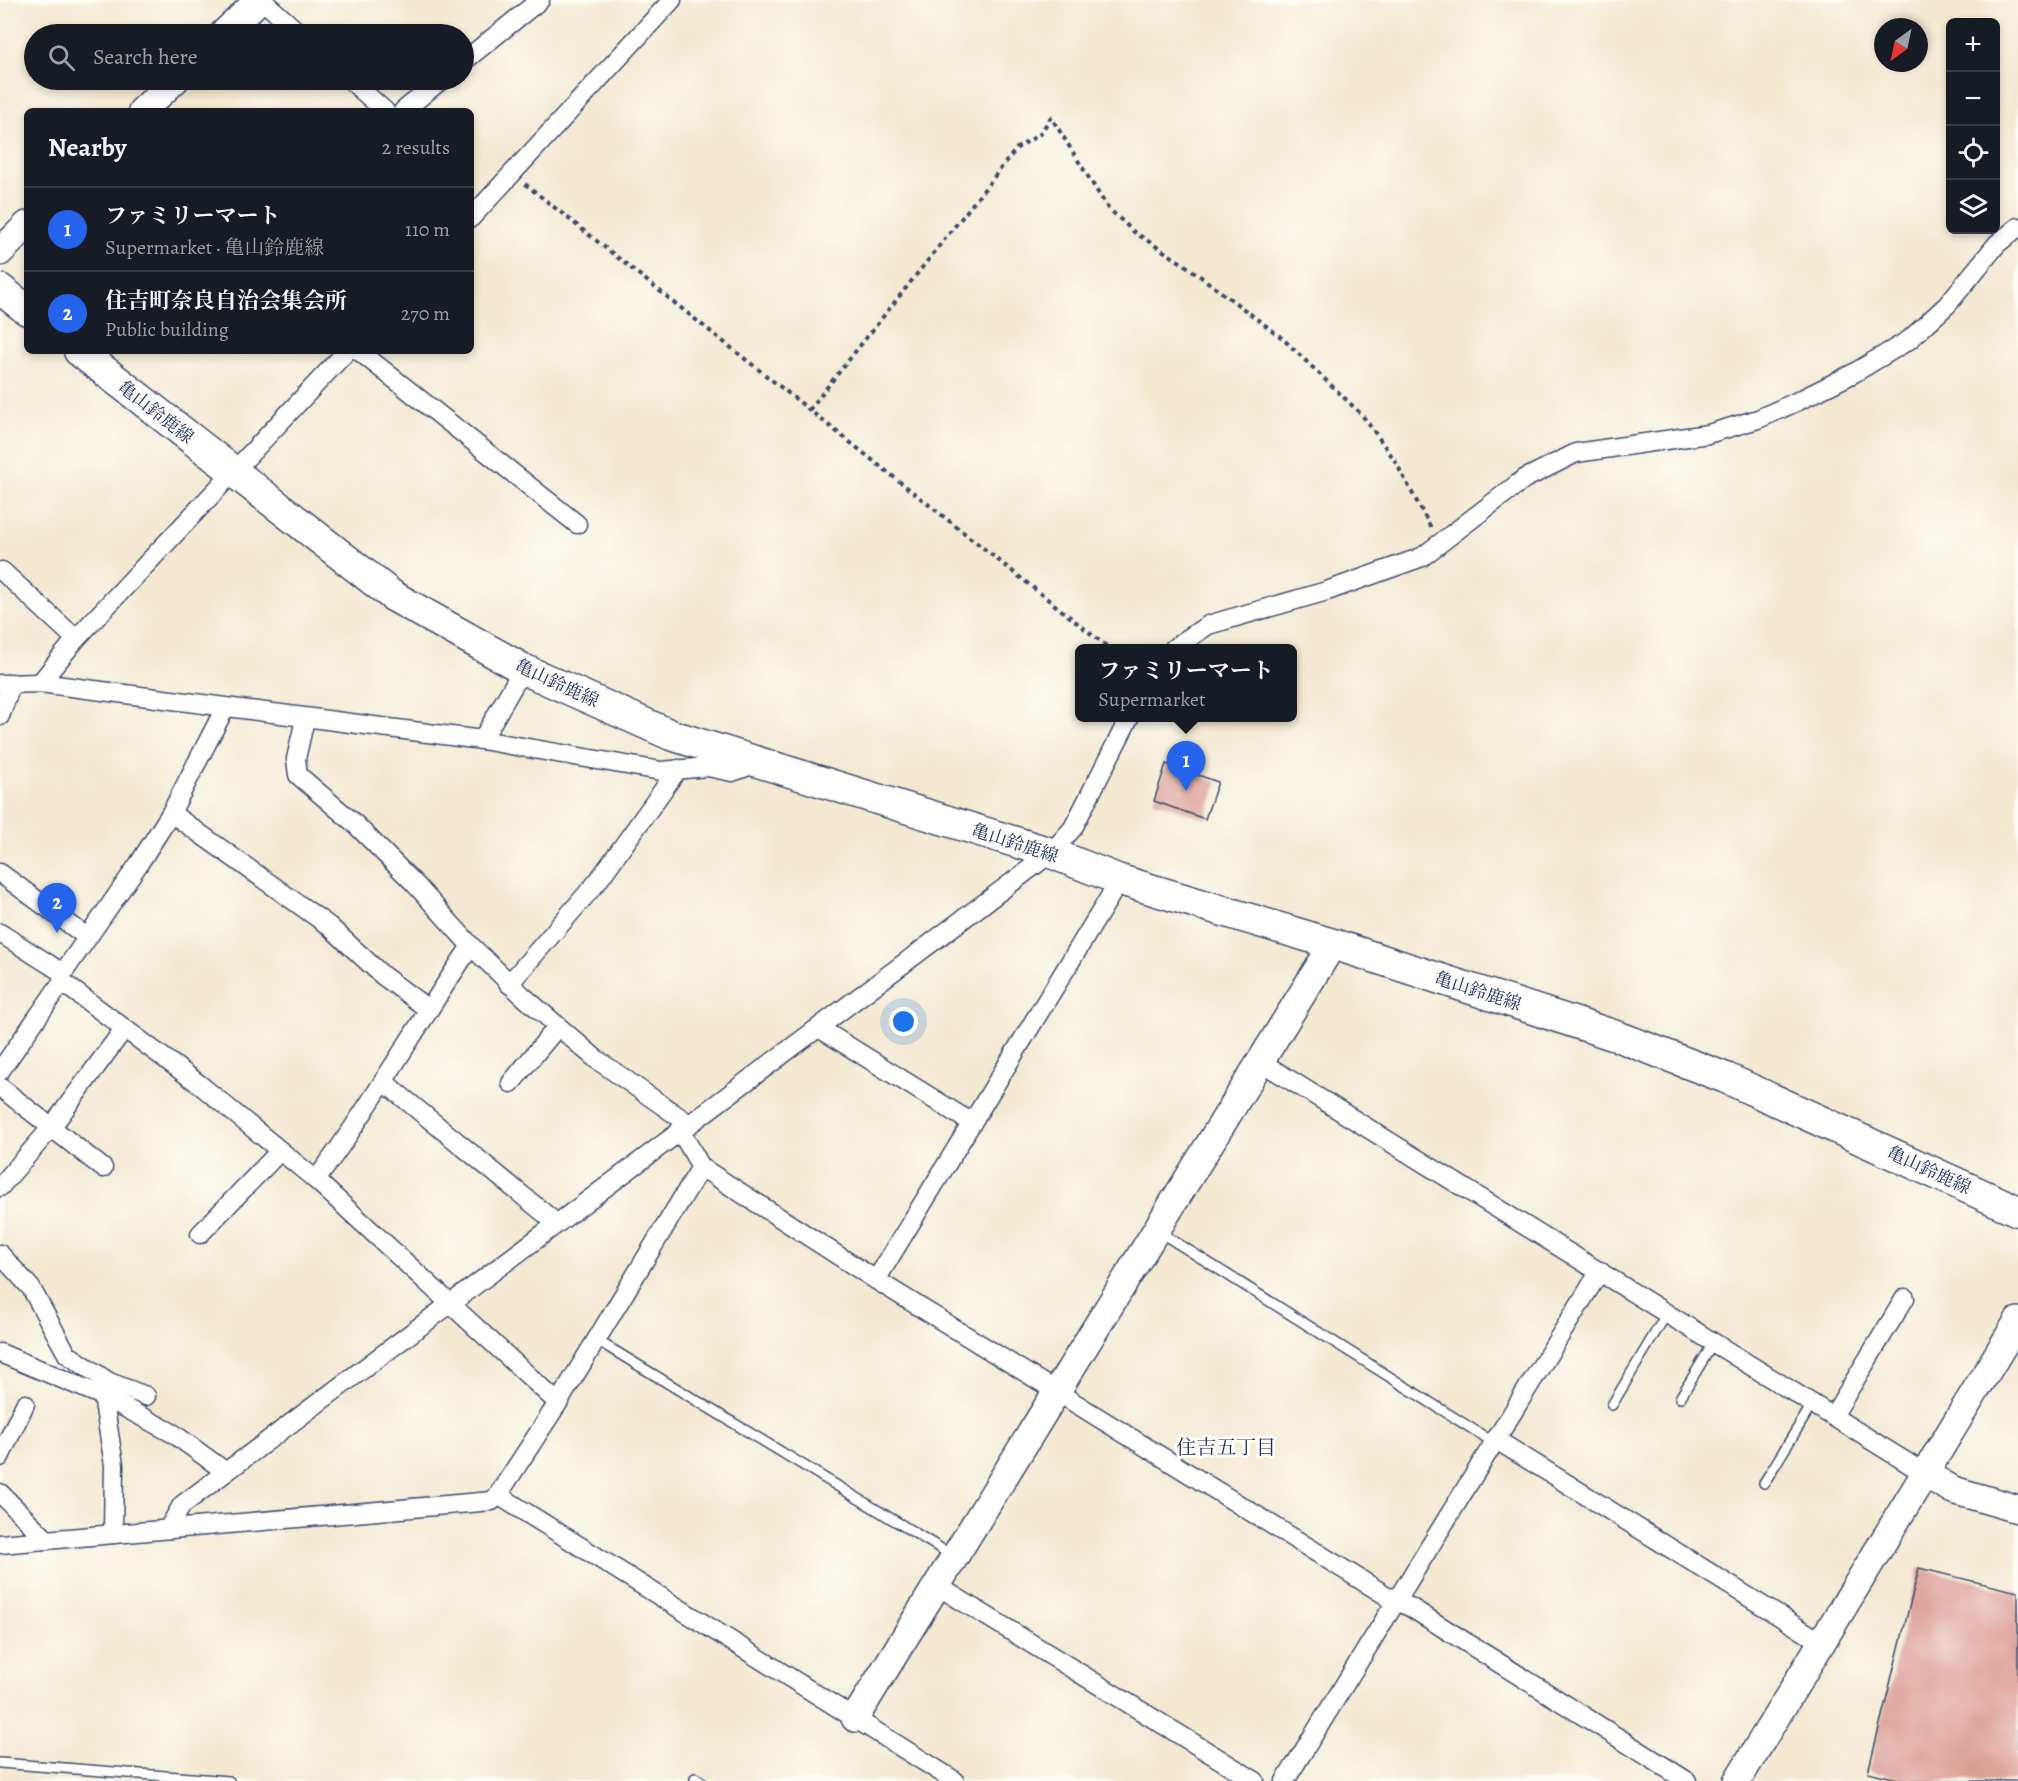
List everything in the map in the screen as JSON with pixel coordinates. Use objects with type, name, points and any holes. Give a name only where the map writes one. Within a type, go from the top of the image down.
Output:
[{"type":"main road","points":[[0,289],[24,308]]},
{"type":"main road","name":"亀山鈴鹿線","points":[[83,354],[393,596],[524,669],[671,735],[1052,853],[1120,880],[1333,944],[1619,1037],[1726,1078],[2018,1211]]},
{"type":"street","points":[[234,24],[260,0],[288,24]]},
{"type":"street","points":[[474,53],[540,0]]},
{"type":"street","points":[[474,216],[672,0]]},
{"type":"street","points":[[145,108],[164,90]]},
{"type":"street","points":[[361,90],[382,108]]},
{"type":"street","points":[[406,108],[428,90]]},
{"type":"street","points":[[1180,644],[1208,625],[1376,576],[1422,557],[1524,479],[1576,453],[1708,434],[1758,419],[1854,373],[1909,340],[1947,305],[1997,244],[2018,226]]},
{"type":"street","points":[[0,252],[24,228]]},
{"type":"street","points":[[40,683],[76,639],[346,354]]},
{"type":"street","points":[[353,354],[578,524]]},
{"type":"street","points":[[1,571],[76,639]]},
{"type":"street","points":[[482,740],[524,669]]},
{"type":"street","points":[[0,716],[6,683],[40,683],[482,740],[661,771],[708,767],[732,772],[757,763]]},
{"type":"street","points":[[0,1071],[171,813],[225,708]]},
{"type":"street","points":[[305,718],[296,759],[298,775],[354,823],[509,984],[596,1059],[685,1127],[701,1167],[876,1280],[1395,1601],[1410,1607],[1687,1781]]},
{"type":"street","points":[[168,1529],[182,1505],[555,1222],[1052,853],[1073,828],[1126,722]]},
{"type":"street","points":[[509,984],[598,881],[678,769]]},
{"type":"street","points":[[171,813],[329,926],[382,975],[428,1009]]},
{"type":"street","points":[[0,873],[87,937]]},
{"type":"street","points":[[876,1280],[1120,880]]},
{"type":"street","points":[[0,933],[62,977],[124,1029],[199,1084],[316,1180],[558,1403]]},
{"type":"street","points":[[855,1718],[1333,944]]},
{"type":"street","points":[[316,1180],[384,1082],[428,1009],[471,946]]},
{"type":"street","points":[[511,1083],[558,1026]]},
{"type":"street","points":[[819,1028],[972,1123]]},
{"type":"street","points":[[0,1187],[51,1128],[124,1029]]},
{"type":"street","points":[[1261,1062],[1924,1473],[1953,1490],[2018,1509]]},
{"type":"street","points":[[384,1082],[555,1222]]},
{"type":"street","points":[[0,1087],[103,1168]]},
{"type":"street","points":[[200,1234],[280,1151]]},
{"type":"street","points":[[0,1544],[492,1501],[558,1403],[701,1167]]},
{"type":"street","points":[[0,1254],[31,1288],[67,1354],[106,1389],[226,1472]]},
{"type":"street","points":[[1285,1781],[1600,1271]]},
{"type":"street","points":[[1833,1416],[1905,1298]]},
{"type":"street","points":[[1737,1781],[2018,1321]]},
{"type":"street","points":[[0,1353],[106,1389],[146,1396]]},
{"type":"street","points":[[106,1389],[114,1465],[113,1534]]},
{"type":"street","points":[[0,1457],[25,1404]]},
{"type":"street","points":[[1494,1440],[1821,1642]]},
{"type":"street","points":[[0,1493],[47,1540]]},
{"type":"street","points":[[498,1495],[955,1781]]},
{"type":"street","points":[[936,1585],[1255,1781]]},
{"type":"lane","points":[[1156,1230],[1494,1440]]},
{"type":"lane","points":[[1612,1405],[1667,1313]]},
{"type":"lane","points":[[596,1339],[954,1556]]},
{"type":"lane","points":[[1680,1398],[1714,1342]]},
{"type":"lane","points":[[1764,1483],[1813,1403]]},
{"type":"lane","points":[[0,1763],[230,1781]]},
{"type":"path","points":[[808,410],[1017,148],[1040,134],[1051,117],[1107,207],[1134,232],[1185,265],[1281,337],[1362,415],[1394,459],[1440,544]]},
{"type":"path","points":[[512,174],[1104,644]]},
{"type":"building","points":[[1166,764],[1218,782],[1205,819],[1154,801]]},
{"type":"building","points":[[1919,1568],[2018,1592],[2018,1781],[1906,1781],[1868,1772]]},
{"type":"place","name":"ファミリーマート","points":[[1186,791]]},
{"type":"place","name":"住吉町奈良自治会集会所","points":[[57,933]]},
{"type":"district","name":"住吉五丁目","points":[[1226,1447]]}]
